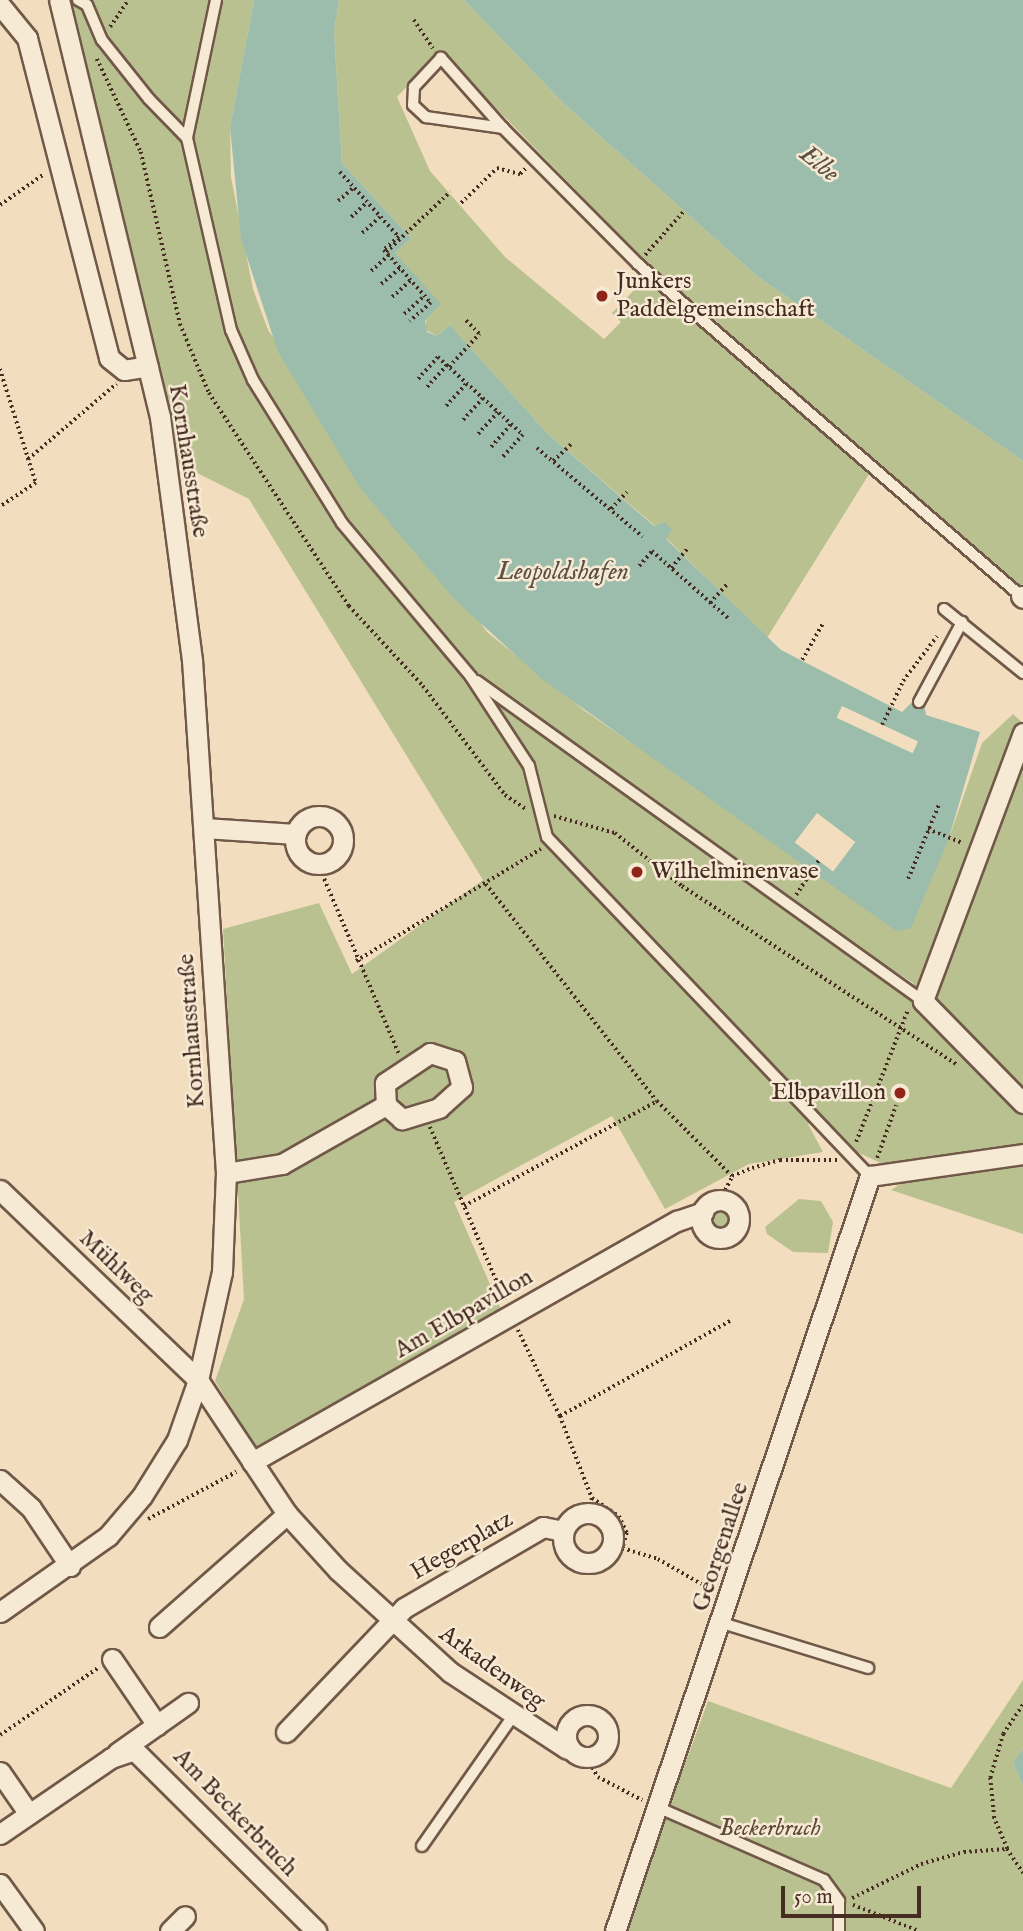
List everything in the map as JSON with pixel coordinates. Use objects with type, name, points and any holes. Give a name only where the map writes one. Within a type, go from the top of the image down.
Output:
[{"type":"street","name":"Kornhausstraße","points":[[0,1612],[70,1566],[108,1536],[142,1496],[177,1440],[198,1380],[222,1272],[226,1173],[192,660],[148,366],[59,0]]},
{"type":"street","points":[[0,5],[27,38],[109,358],[124,370]]},
{"type":"street","name":"Kornhausstraße","points":[[124,370],[148,366]]},
{"type":"street","points":[[1023,733],[918,1001],[1023,1103]]},
{"type":"street","points":[[204,828],[296,834],[317,816],[338,825],[344,840],[339,855],[318,864],[299,852],[296,834]]},
{"type":"street","points":[[439,1052],[460,1069],[458,1095],[424,1116],[402,1119],[386,1105],[385,1083],[404,1066],[439,1052]]},
{"type":"street","points":[[226,1173],[282,1164],[386,1105]]},
{"type":"street","points":[[870,1176],[1023,1154]]},
{"type":"street","name":"Georgenallee","points":[[615,1931],[722,1623],[870,1176]]},
{"type":"street","name":"Mühlweg","points":[[0,1190],[198,1380]]},
{"type":"street","points":[[703,1212],[706,1230],[729,1236],[738,1214],[720,1200]]},
{"type":"street","name":"Am Elbpavillon","points":[[252,1462],[511,1315],[703,1212],[720,1200]]},
{"type":"street","name":"Arkadenweg","points":[[198,1380],[287,1514],[391,1622],[513,1716],[587,1758]]},
{"type":"street","points":[[0,1480],[31,1508],[70,1566]]},
{"type":"street","points":[[563,1531],[566,1551],[578,1561],[602,1559],[617,1548],[611,1528],[592,1505]]},
{"type":"street","name":"Hegerplatz","points":[[391,1622],[404,1608],[542,1527],[563,1531],[574,1516],[592,1505]]},
{"type":"street","points":[[159,1627],[287,1514]]},
{"type":"street","points":[[286,1732],[391,1622]]},
{"type":"street","name":"Am Beckerbruch","points":[[112,1658],[157,1725]]},
{"type":"street","name":"Am Beckerbruch","points":[[0,1834],[188,1703]]},
{"type":"street","points":[[568,1749],[566,1738],[579,1718],[595,1714],[607,1732],[587,1758]]},
{"type":"street","name":"Am Beckerbruch","points":[[111,1758],[134,1750],[146,1756],[316,1931]]},
{"type":"street","points":[[0,1772],[29,1814]]},
{"type":"street","points":[[0,1884],[34,1931]]},
{"type":"street","points":[[170,1931],[185,1916]]},
{"type":"lane","points":[[78,0],[88,5],[102,40],[187,138]]},
{"type":"lane","points":[[216,0],[187,138],[231,330],[253,380],[342,523],[471,677],[529,766],[544,813],[547,837],[849,1161],[870,1176]]},
{"type":"lane","points":[[503,128],[418,113],[414,87],[441,58],[503,128],[638,264],[1022,596]]},
{"type":"lane","points":[[919,702],[953,615],[1023,673]]},
{"type":"lane","points":[[471,677],[918,1001]]},
{"type":"lane","points":[[722,1623],[868,1668]]},
{"type":"lane","points":[[422,1846],[513,1716]]},
{"type":"lane","points":[[657,1807],[824,1880],[839,1901],[839,1931]]},
{"type":"path","points":[[128,0],[96,50],[99,69],[141,152],[180,324],[209,393],[370,633],[423,686],[505,795],[523,809],[615,833],[682,886],[960,1066]]},
{"type":"path","points":[[414,20],[441,58]]},
{"type":"path","points":[[461,204],[496,168],[520,174],[534,158]]},
{"type":"path","points":[[0,205],[59,163]]},
{"type":"path","points":[[340,172],[399,237],[387,254]]},
{"type":"path","points":[[338,201],[354,187]]},
{"type":"path","points":[[371,271],[450,192]]},
{"type":"path","points":[[351,217],[367,202]]},
{"type":"path","points":[[638,264],[683,212]]},
{"type":"path","points":[[362,233],[380,216]]},
{"type":"path","points":[[387,254],[431,303],[410,321]]},
{"type":"path","points":[[381,284],[400,268]]},
{"type":"path","points":[[392,297],[411,280]]},
{"type":"path","points":[[404,314],[424,296]]},
{"type":"path","points":[[427,387],[479,334],[465,320]]},
{"type":"path","points":[[418,379],[438,357],[467,383],[523,435],[503,457]]},
{"type":"path","points":[[0,369],[36,483],[0,507]]},
{"type":"path","points":[[28,459],[110,395],[124,370]]},
{"type":"path","points":[[446,406],[467,383]]},
{"type":"path","points":[[463,420],[483,398]]},
{"type":"path","points":[[478,434],[498,412]]},
{"type":"path","points":[[491,447],[511,424]]},
{"type":"path","points":[[553,461],[571,444]]},
{"type":"path","points":[[537,448],[643,537]]},
{"type":"path","points":[[611,509],[627,492]]},
{"type":"path","points":[[671,568],[688,548]]},
{"type":"path","points":[[639,566],[652,551],[729,619]]},
{"type":"path","points":[[710,603],[728,583]]},
{"type":"path","points":[[882,725],[903,681],[953,615]]},
{"type":"path","points":[[802,660],[823,623]]},
{"type":"path","points":[[908,879],[939,804]]},
{"type":"path","points":[[928,829],[949,838]]},
{"type":"path","points":[[356,961],[531,860],[547,837]]},
{"type":"path","points":[[789,906],[819,860]]},
{"type":"path","points":[[318,864],[356,961],[404,1066]]},
{"type":"path","points":[[486,884],[657,1101],[732,1176]]},
{"type":"path","points":[[720,1200],[732,1176],[780,1160],[849,1161],[899,1026],[918,1001]]},
{"type":"path","points":[[464,1206],[657,1101]]},
{"type":"path","points":[[870,1176],[895,1105]]},
{"type":"path","points":[[424,1116],[511,1315],[559,1416],[592,1505],[619,1516],[627,1533],[617,1548],[658,1559],[730,1597]]},
{"type":"path","points":[[559,1416],[732,1320]]},
{"type":"path","points":[[0,1735],[112,1658]]},
{"type":"path","points":[[1023,1703],[1003,1734],[990,1778],[994,1818],[1007,1849],[1023,1873]]},
{"type":"path","points":[[587,1758],[598,1777],[657,1807]]},
{"type":"path","points":[[919,1931],[844,1902],[921,1864],[1007,1849]]},
{"type":"green space","points":[[48,0],[254,0],[230,128],[231,177],[253,289],[268,330],[487,632],[585,711],[639,748],[949,838],[982,743],[1013,714],[1023,723],[1023,1145],[885,1165],[846,1147],[818,1113],[808,1124],[823,1152],[749,1164],[665,1209],[612,1116],[454,1202],[507,1323],[265,1462],[215,1381],[244,1299],[223,929],[319,903],[352,974],[483,880],[249,499],[159,454]],"holes":[[[650,814],[913,983],[926,1013],[786,908]]]},
{"type":"green space","points":[[339,0],[464,0],[562,102],[757,276],[1023,461],[1023,591],[876,463],[767,638],[666,538],[665,522],[655,526],[547,433],[450,325],[437,336],[424,329],[428,316],[395,253],[411,238],[342,163],[334,32]],"holes":[[[440,51],[662,278],[636,288],[612,313],[621,322],[604,339],[505,257],[430,171],[397,97]]]},
{"type":"green space","points":[[1023,1161],[1023,1234],[891,1190],[905,1181]]},
{"type":"green space","points":[[799,1199],[821,1201],[833,1222],[828,1253],[793,1252],[767,1234],[765,1227]]},
{"type":"green space","points":[[717,1208],[725,1208],[732,1215],[732,1223],[725,1230],[717,1230],[710,1223],[710,1215]]},
{"type":"green space","name":"Beckerbruch","points":[[1023,1680],[1023,1749],[1013,1762],[1023,1786],[1023,1931],[624,1931],[708,1701],[951,1788]]},
{"type":"water","name":"Leopoldshafen","points":[[254,0],[339,0],[334,32],[342,163],[411,238],[395,253],[441,304],[425,321],[427,332],[437,336],[450,325],[547,433],[654,526],[665,522],[672,530],[666,539],[781,650],[902,712],[915,699],[924,704],[926,715],[980,732],[949,838],[911,928],[896,931],[543,680],[455,600],[360,488],[278,352],[241,239],[230,128]]},
{"type":"water","name":"Elbe","points":[[464,0],[1023,0],[1023,461],[757,276],[562,102]]},
{"type":"water","points":[[1023,1749],[1023,1786],[1013,1762]]},
{"type":"pier","points":[[842,706],[918,741],[913,753],[837,718]]},
{"type":"pier","points":[[817,813],[855,842],[833,871],[795,843]]},
{"type":"place","name":"Junkers Paddelgemeinschaft","points":[[602,296]]},
{"type":"place","name":"Wilhelminenvase","points":[[637,872]]},
{"type":"place","name":"Elbpavillon","points":[[900,1093]]}]
